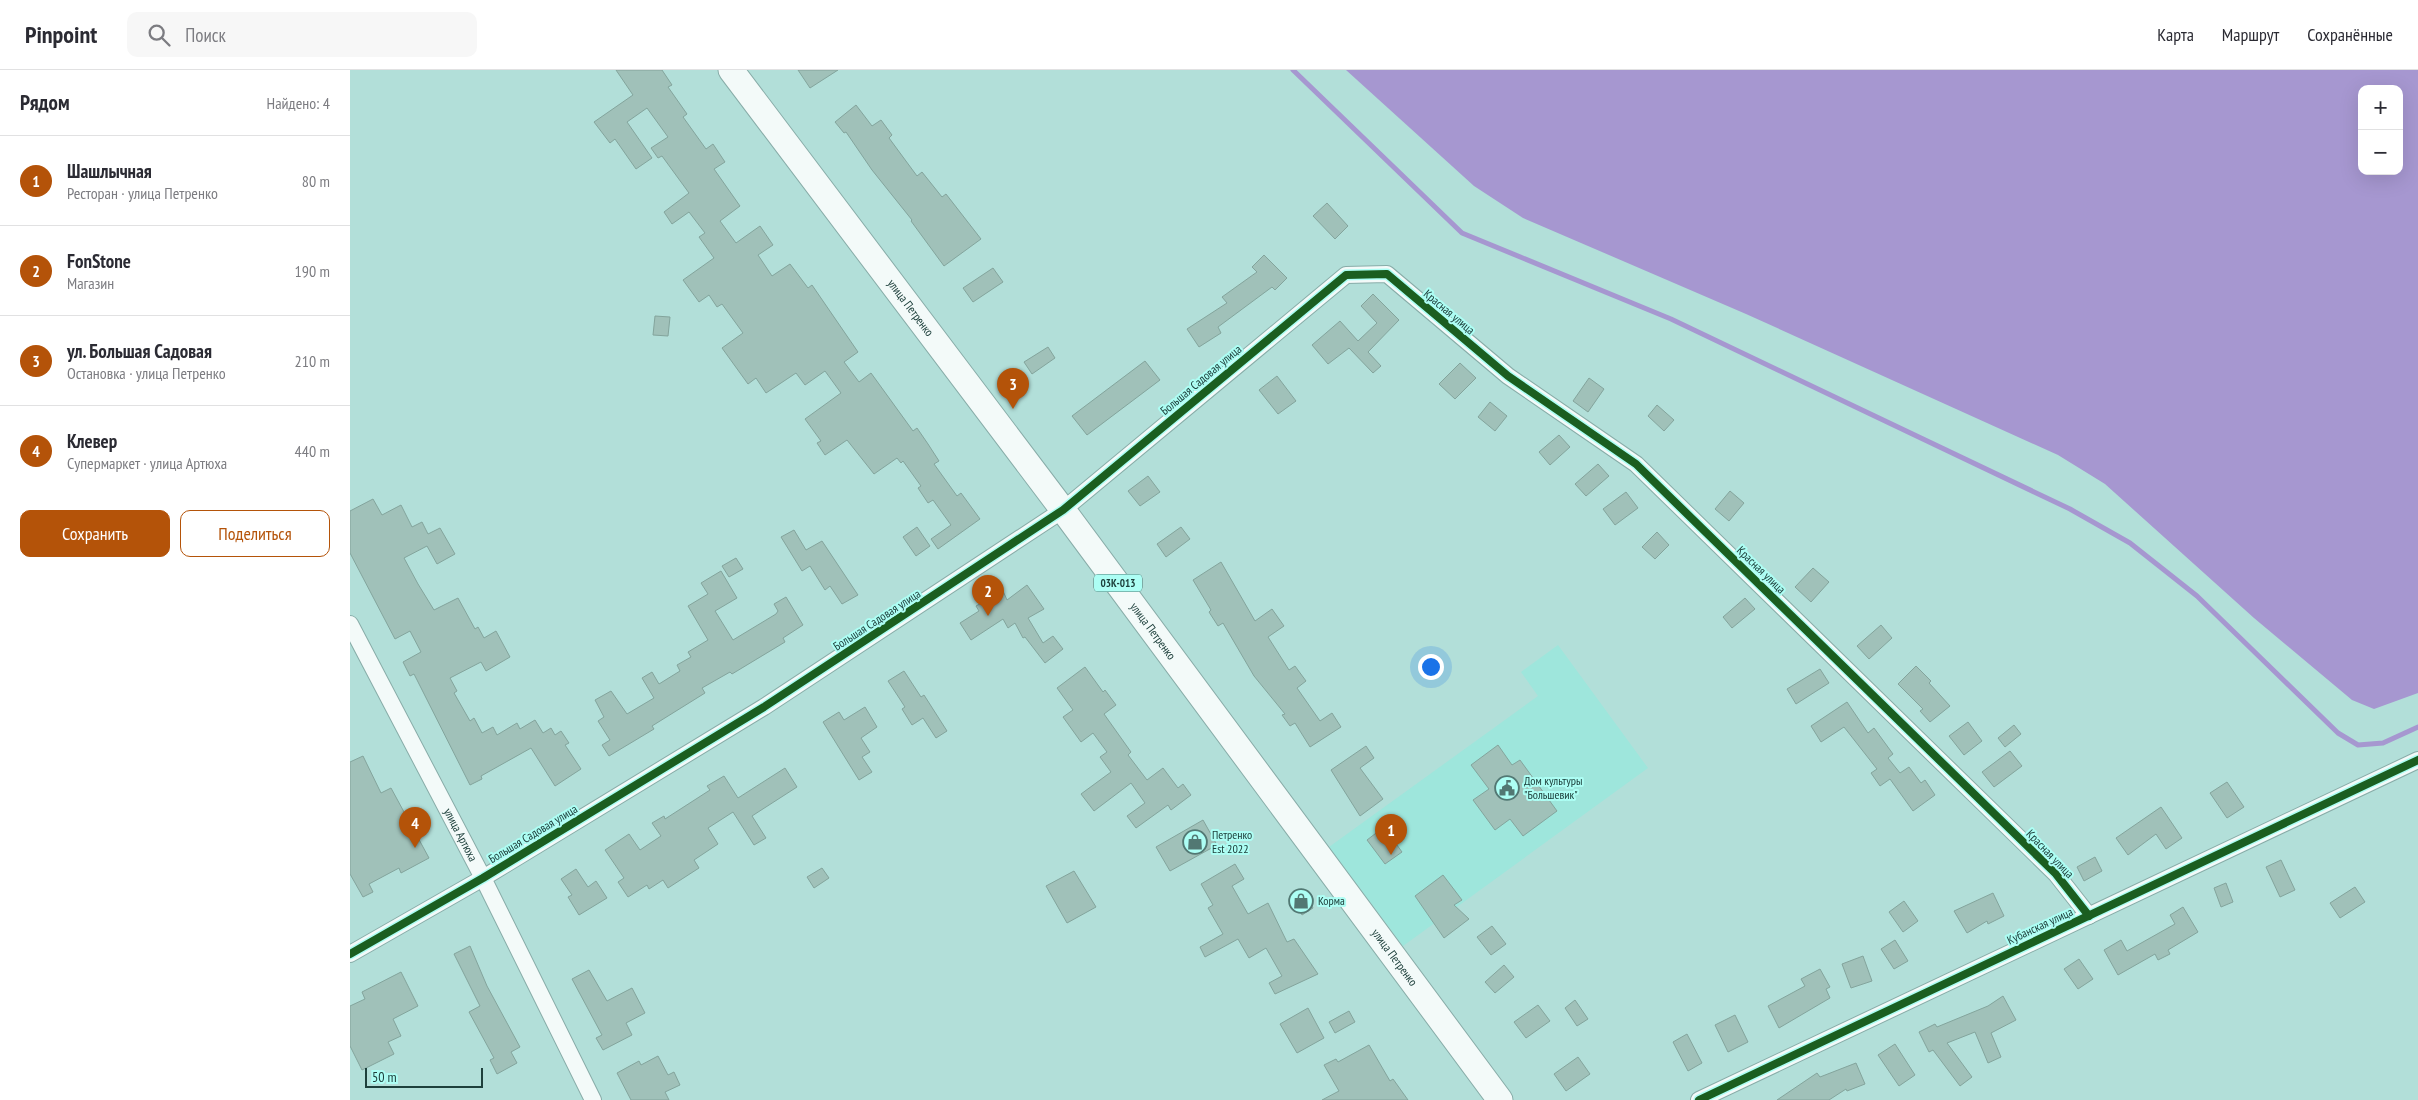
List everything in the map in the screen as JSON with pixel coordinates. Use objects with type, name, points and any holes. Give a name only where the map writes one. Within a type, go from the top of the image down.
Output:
[{"type":"main road","name":"улица Петренко","points":[[732,70],[1063,510],[1500,1100]]},
{"type":"street","name":"Большая Садовая улица","points":[[350,954],[483,878],[764,707],[1063,510],[1346,275],[1387,274]]},
{"type":"street","name":"Красная улица","points":[[1387,274],[1508,376],[1636,464],[2056,874],[2089,916]]},
{"type":"street","name":"улица Артюха","points":[[350,624],[483,878],[593,1100]]},
{"type":"street","name":"Кубанская улица","points":[[1699,1100],[2418,760]]},
{"type":"shaded area","points":[[1346,70],[2418,70],[2418,693],[2374,709],[2352,700],[2254,618],[2105,484],[2058,455],[1746,314],[1523,218],[1474,186]]},
{"type":"shaded area","points":[[1558,645],[1648,768],[1403,946],[1329,847],[1538,696],[1521,672]]},
{"type":"building","points":[[616,70],[662,70],[672,85],[668,87],[687,114],[683,117],[706,149],[713,144],[725,162],[714,169],[740,206],[720,221],[736,243],[760,226],[773,245],[758,255],[772,276],[790,264],[808,288],[812,285],[858,352],[844,362],[859,382],[871,373],[913,431],[917,428],[939,461],[934,464],[957,496],[961,493],[980,519],[938,549],[931,539],[951,525],[933,500],[928,503],[918,488],[921,486],[903,461],[901,463],[897,458],[874,474],[847,440],[825,455],[817,443],[821,441],[805,419],[841,393],[825,371],[805,385],[796,373],[766,393],[756,378],[748,384],[722,348],[743,333],[722,304],[717,307],[709,295],[699,302],[683,280],[714,258],[699,237],[705,233],[689,212],[672,224],[664,212],[689,193],[662,156],[658,158],[651,148],[668,137],[647,108],[627,122],[652,158],[636,169],[615,139],[610,143],[594,122],[633,95]]},
{"type":"building","points":[[798,70],[838,70],[810,88]]},
{"type":"building","points":[[856,105],[872,126],[881,120],[892,135],[889,138],[917,176],[922,172],[942,197],[946,194],[981,239],[944,266],[846,132],[844,133],[835,122]]},
{"type":"building","points":[[1327,203],[1348,226],[1335,239],[1313,216]]},
{"type":"building","points":[[1264,255],[1287,278],[1275,290],[1272,287],[1218,327],[1221,333],[1199,347],[1187,329],[1227,303],[1222,297],[1257,272],[1252,267]]},
{"type":"building","points":[[993,268],[1003,282],[973,302],[963,288]]},
{"type":"building","points":[[1373,294],[1399,320],[1368,352],[1381,366],[1373,373],[1349,348],[1328,364],[1312,345],[1340,321],[1358,341],[1377,323],[1361,306]]},
{"type":"building","points":[[655,316],[670,317],[668,336],[653,335]]},
{"type":"building","points":[[1048,347],[1055,358],[1032,374],[1024,362]]},
{"type":"building","points":[[1145,361],[1160,380],[1087,435],[1072,416]]},
{"type":"building","points":[[1460,363],[1476,378],[1455,399],[1439,384]]},
{"type":"building","points":[[1277,376],[1296,401],[1278,414],[1259,390]]},
{"type":"building","points":[[1589,378],[1604,389],[1588,412],[1573,401]]},
{"type":"building","points":[[1490,402],[1507,416],[1495,431],[1478,417]]},
{"type":"building","points":[[1657,405],[1674,420],[1664,431],[1648,416]]},
{"type":"building","points":[[1559,435],[1570,447],[1550,465],[1539,452]]},
{"type":"building","points":[[1598,464],[1609,476],[1586,496],[1575,484]]},
{"type":"building","points":[[1148,476],[1160,492],[1140,506],[1128,491]]},
{"type":"building","points":[[1730,491],[1744,503],[1729,521],[1715,509]]},
{"type":"building","points":[[1626,492],[1638,508],[1615,525],[1603,509]]},
{"type":"building","points":[[373,499],[382,515],[401,505],[412,527],[422,522],[428,534],[440,528],[455,554],[437,564],[427,546],[404,558],[418,584],[434,610],[458,598],[475,629],[478,627],[484,638],[496,631],[510,657],[486,671],[481,662],[450,678],[457,691],[454,693],[470,721],[474,718],[482,733],[493,727],[497,735],[517,723],[520,729],[535,720],[543,733],[551,728],[555,735],[561,731],[569,743],[565,745],[581,769],[555,786],[531,748],[481,776],[482,779],[470,785],[414,674],[410,676],[403,662],[421,652],[410,631],[395,639],[350,553],[350,511]]},
{"type":"building","points":[[917,527],[930,546],[916,556],[903,537]]},
{"type":"building","points":[[1181,527],[1190,539],[1166,557],[1157,544]]},
{"type":"building","points":[[794,530],[806,550],[822,541],[858,595],[842,604],[830,586],[825,590],[810,566],[802,571],[781,537]]},
{"type":"building","points":[[1657,532],[1669,545],[1655,559],[1642,547]]},
{"type":"building","points":[[736,558],[743,569],[729,577],[722,566]]},
{"type":"building","points":[[1221,562],[1255,621],[1272,609],[1284,626],[1268,637],[1289,670],[1295,666],[1306,681],[1297,688],[1320,721],[1332,713],[1341,727],[1310,747],[1295,723],[1290,726],[1282,715],[1285,714],[1254,676],[1223,623],[1218,626],[1193,580]]},
{"type":"building","points":[[1813,568],[1829,582],[1811,602],[1795,587]]},
{"type":"building","points":[[721,571],[737,598],[715,611],[733,640],[776,614],[778,611],[774,604],[786,597],[803,625],[783,638],[785,642],[732,674],[730,672],[702,688],[705,693],[652,726],[654,729],[609,756],[602,745],[610,740],[598,721],[604,717],[595,700],[611,691],[627,714],[654,698],[642,678],[652,672],[659,684],[680,671],[677,665],[691,657],[688,652],[708,640],[688,606],[708,594],[701,583]]},
{"type":"building","points":[[1027,585],[1044,609],[1028,618],[1043,643],[1053,636],[1063,649],[1045,663],[1025,637],[1023,638],[1015,623],[1008,628],[1003,619],[971,640],[960,623],[979,611],[976,606],[1003,591],[1007,600]]},
{"type":"building","points":[[1745,598],[1755,609],[1732,628],[1723,617]]},
{"type":"building","points":[[1881,625],[1892,638],[1869,659],[1857,646]]},
{"type":"building","points":[[1916,666],[1931,681],[1929,683],[1950,706],[1930,722],[1920,711],[1923,709],[1898,684]]},
{"type":"building","points":[[1085,667],[1103,692],[1105,690],[1116,705],[1104,714],[1131,752],[1128,755],[1147,780],[1163,768],[1178,788],[1183,784],[1191,795],[1171,810],[1168,805],[1136,828],[1127,816],[1145,803],[1131,783],[1094,811],[1081,794],[1111,772],[1100,757],[1107,752],[1093,733],[1081,742],[1063,717],[1073,710],[1057,688]]},
{"type":"building","points":[[1820,669],[1829,683],[1796,704],[1787,689]]},
{"type":"building","points":[[904,671],[921,697],[924,695],[947,731],[936,738],[923,718],[912,725],[902,709],[905,707],[888,681]]},
{"type":"building","points":[[1847,702],[1868,733],[1874,728],[1893,754],[1888,758],[1900,773],[1909,767],[1921,783],[1925,780],[1935,795],[1913,811],[1890,779],[1880,786],[1871,773],[1877,769],[1844,727],[1821,742],[1811,726]]},
{"type":"building","points":[[865,707],[877,727],[861,738],[870,752],[862,757],[872,772],[859,780],[823,722],[839,712],[844,720]]},
{"type":"building","points":[[1968,722],[1982,741],[1964,755],[1949,736]]},
{"type":"building","points":[[2014,725],[2021,734],[2005,747],[1998,738]]},
{"type":"building","points":[[1498,745],[1512,765],[1520,760],[1557,811],[1523,836],[1510,819],[1495,830],[1473,800],[1489,789],[1471,765]]},
{"type":"building","points":[[1366,746],[1374,758],[1360,768],[1383,799],[1360,816],[1331,770]]},
{"type":"building","points":[[2010,751],[2022,766],[1994,787],[1982,772]]},
{"type":"building","points":[[363,756],[381,793],[391,788],[429,858],[401,873],[399,868],[369,884],[373,892],[363,897],[350,874],[350,762]]},
{"type":"building","points":[[785,768],[797,787],[752,816],[766,838],[754,845],[733,812],[708,828],[718,844],[694,860],[699,868],[668,888],[663,880],[649,889],[647,885],[628,897],[618,882],[624,878],[605,850],[629,834],[640,850],[661,836],[652,823],[664,816],[665,819],[710,790],[707,786],[724,776],[738,798]]},
{"type":"building","points":[[2227,782],[2244,807],[2227,818],[2210,793]]},
{"type":"building","points":[[2161,807],[2182,838],[2166,849],[2156,834],[2128,855],[2116,838]]},
{"type":"building","points":[[1203,820],[1217,845],[1170,871],[1156,847]]},
{"type":"building","points":[[1384,827],[1402,852],[1385,864],[1367,840]]},
{"type":"building","points":[[2095,857],[2102,871],[2084,881],[2077,867]]},
{"type":"building","points":[[2281,860],[2295,890],[2280,897],[2266,867]]},
{"type":"building","points":[[1235,864],[1244,879],[1232,886],[1248,914],[1268,903],[1287,942],[1294,939],[1318,974],[1275,994],[1269,983],[1282,976],[1266,948],[1249,958],[1238,939],[1205,957],[1200,947],[1223,934],[1208,908],[1213,905],[1201,884]]},
{"type":"building","points":[[822,868],[829,878],[814,888],[807,877]]},
{"type":"building","points":[[576,869],[588,887],[596,881],[607,898],[579,915],[568,897],[572,895],[561,879]]},
{"type":"building","points":[[1074,871],[1096,907],[1067,923],[1046,886]]},
{"type":"building","points":[[1443,875],[1462,900],[1454,905],[1469,919],[1444,938],[1415,896]]},
{"type":"building","points":[[2226,883],[2233,902],[2221,907],[2214,888]]},
{"type":"building","points":[[2355,887],[2365,902],[2340,918],[2330,903]]},
{"type":"building","points":[[1302,889],[1313,908],[1302,915],[1291,895]]},
{"type":"building","points":[[1993,893],[2004,916],[1988,924],[1987,921],[1967,933],[1954,911]]},
{"type":"building","points":[[1904,901],[1918,921],[1903,932],[1889,912]]},
{"type":"building","points":[[2183,907],[2198,932],[2168,950],[2170,954],[2158,960],[2155,954],[2118,975],[2104,950],[2121,940],[2127,951],[2175,924],[2170,915]]},
{"type":"building","points":[[1492,926],[1506,944],[1491,955],[1477,937]]},
{"type":"building","points":[[1895,940],[1908,961],[1894,969],[1881,949]]},
{"type":"building","points":[[470,946],[487,986],[520,1047],[511,1052],[517,1063],[497,1074],[490,1060],[494,1058],[469,1012],[480,1006],[454,954]]},
{"type":"building","points":[[1863,956],[1872,981],[1851,988],[1842,964]]},
{"type":"building","points":[[2079,959],[2093,979],[2078,989],[2064,969]]},
{"type":"building","points":[[1504,965],[1514,977],[1495,993],[1485,982]]},
{"type":"building","points":[[1820,969],[1830,987],[1826,989],[1830,998],[1779,1028],[1768,1006],[1805,986],[1801,979]]},
{"type":"building","points":[[589,970],[607,1001],[632,988],[645,1013],[626,1023],[632,1035],[603,1050],[596,1038],[602,1035],[572,979]]},
{"type":"building","points":[[401,972],[418,1006],[393,1019],[401,1036],[388,1042],[394,1054],[362,1070],[350,1046],[350,1006],[365,999],[362,992]]},
{"type":"building","points":[[2003,996],[2016,1020],[1991,1033],[2001,1057],[1988,1063],[1975,1032],[1947,1043],[1972,1077],[1960,1086],[1933,1050],[1929,1052],[1919,1032],[1935,1024],[1937,1027],[1988,1006]]},
{"type":"building","points":[[1575,1000],[1588,1019],[1577,1026],[1565,1008]]},
{"type":"building","points":[[1538,1005],[1550,1021],[1526,1038],[1514,1022]]},
{"type":"building","points":[[1308,1008],[1324,1038],[1297,1053],[1280,1024]]},
{"type":"building","points":[[1349,1011],[1355,1022],[1335,1033],[1329,1022]]},
{"type":"building","points":[[1735,1015],[1748,1042],[1728,1052],[1715,1025]]},
{"type":"building","points":[[1687,1034],[1702,1063],[1688,1071],[1673,1042]]},
{"type":"building","points":[[1895,1044],[1915,1075],[1899,1086],[1878,1055]]},
{"type":"building","points":[[1369,1045],[1390,1081],[1393,1079],[1408,1100],[1322,1100],[1339,1091],[1324,1065],[1336,1059],[1338,1062]]},
{"type":"building","points":[[658,1056],[668,1075],[674,1072],[680,1085],[665,1092],[669,1100],[631,1100],[617,1073],[639,1061],[641,1065]]},
{"type":"building","points":[[1578,1057],[1590,1074],[1566,1091],[1554,1074]]},
{"type":"building","points":[[1856,1063],[1865,1084],[1847,1091],[1846,1089],[1829,1100],[1777,1100],[1817,1073],[1820,1077]]},
{"type":"waterway","points":[[1293,70],[1462,233],[1671,319],[2070,509],[2130,543],[2197,596],[2338,733],[2358,745],[2383,743],[2418,727]]},
{"type":"cycle path","points":[[350,954],[483,878],[764,707],[1063,510],[1346,275],[1387,274],[1508,376],[1636,464],[2056,874],[2089,916]]},
{"type":"cycle path","points":[[1699,1100],[2418,760]]},
{"type":"place","name":"ул. Большая Садовая","points":[[1013,409]]},
{"type":"place","name":"FonStone","points":[[988,616]]},
{"type":"place","name":"Дом культуры \"Большевик\"","points":[[1507,788]]},
{"type":"place","name":"Петренко Est 2022","points":[[1195,842]]},
{"type":"place","name":"Клевер","points":[[415,848]]},
{"type":"place","name":"Шашлычная","points":[[1391,855]]},
{"type":"place","name":"Корма","points":[[1301,901]]}]
